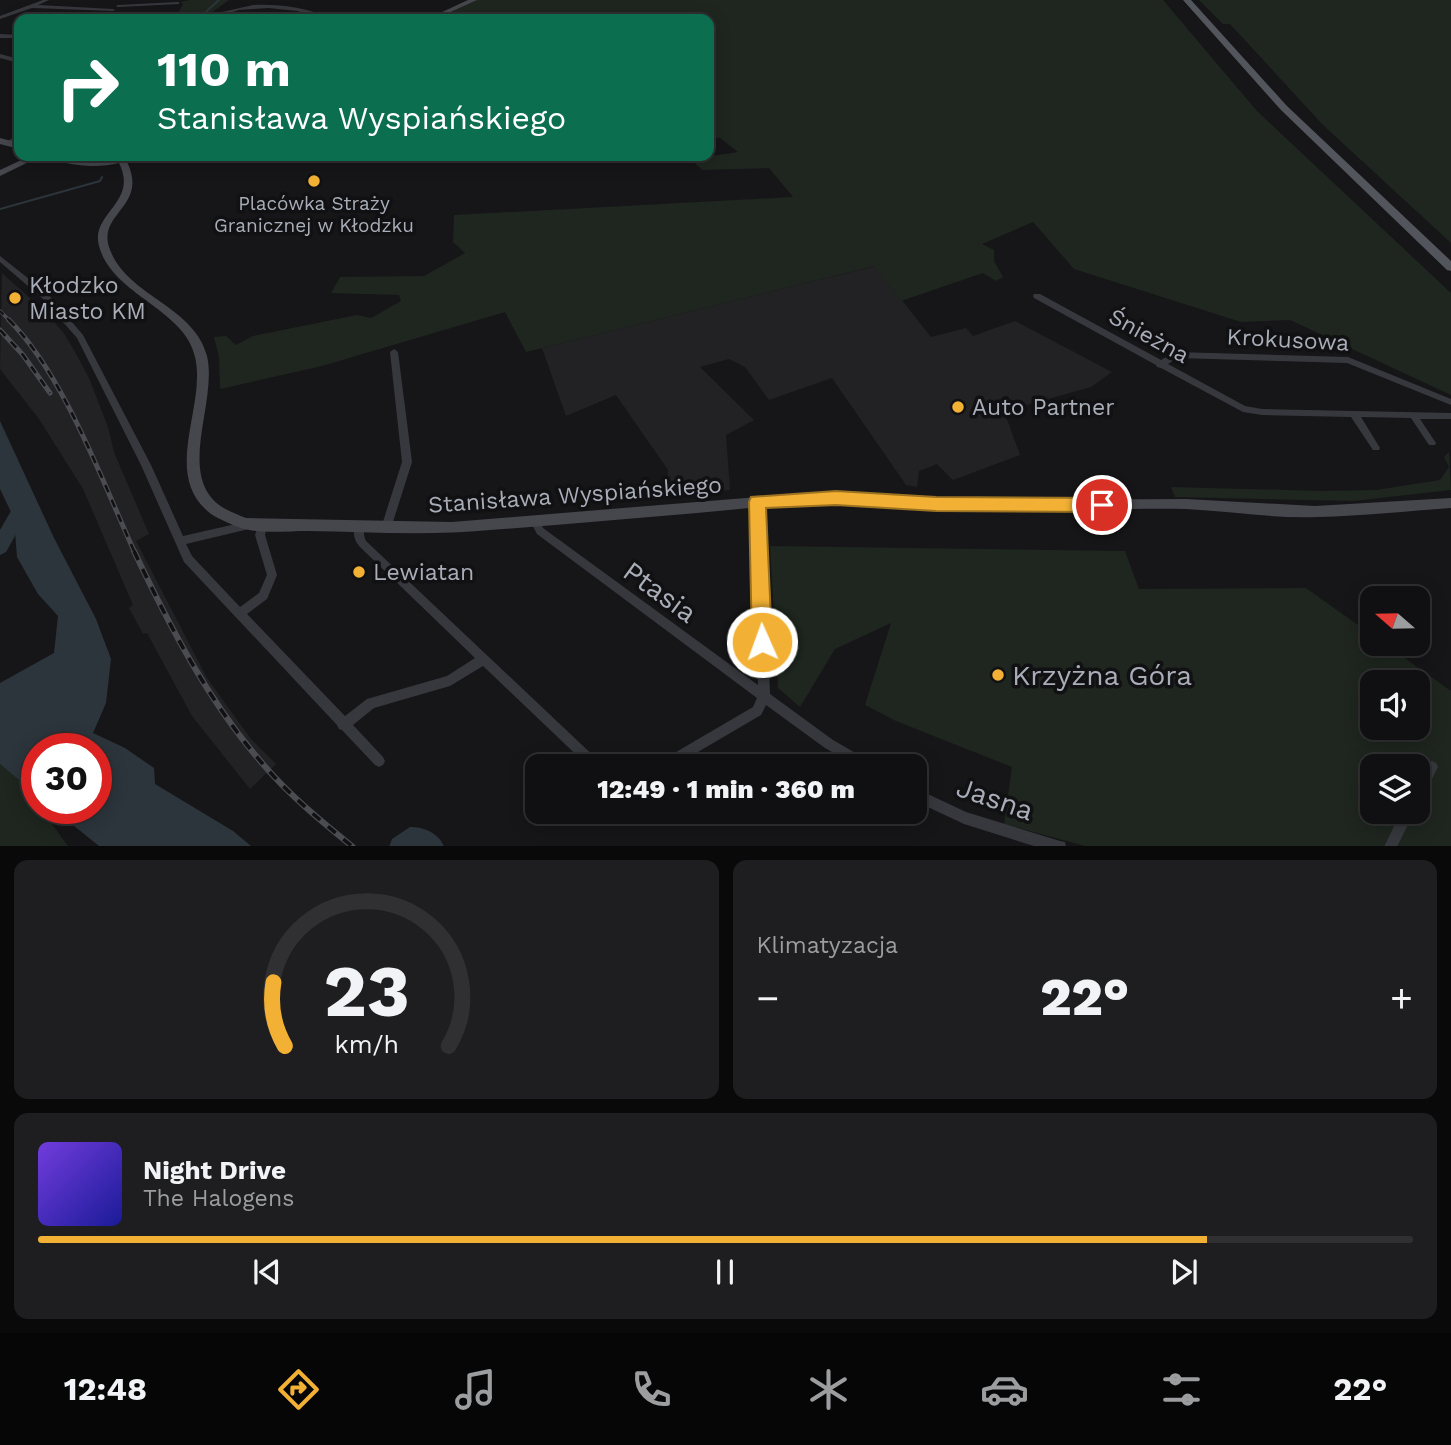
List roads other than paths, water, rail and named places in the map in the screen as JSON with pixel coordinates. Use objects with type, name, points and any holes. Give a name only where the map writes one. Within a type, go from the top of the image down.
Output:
[{"type":"main road","points":[[442,14],[474,0]]},
{"type":"main road","points":[[1187,0],[1284,108],[1451,267]]},
{"type":"main road","points":[[0,173],[26,161]]},
{"type":"main road","points":[[106,161],[121,169],[129,181]]},
{"type":"main road","points":[[111,164],[117,161]]},
{"type":"main road","points":[[126,161],[129,181]]},
{"type":"main road","name":"Stanisława Wyspiańskiego","points":[[129,181],[124,198],[104,233],[104,248],[127,280],[185,327],[196,342],[202,359],[203,377],[192,457],[196,489],[215,511],[256,526],[452,528],[836,498],[996,505],[1186,504],[1315,512],[1451,503]]},
{"type":"street","points":[[0,18],[47,0]]},
{"type":"street","points":[[110,14],[124,0]]},
{"type":"street","points":[[29,6],[116,8],[177,3]]},
{"type":"street","points":[[218,14],[241,4],[261,3],[285,5],[314,14]]},
{"type":"street","points":[[0,258],[45,296],[80,337],[146,465],[188,559],[379,761]]},
{"type":"street","name":"Śnieżna","points":[[1037,296],[1243,409],[1262,412],[1354,414]]},
{"type":"street","points":[[386,528],[407,462],[394,352]]},
{"type":"street","name":"Krokusowa","points":[[1160,365],[1175,355],[1342,359],[1358,363],[1451,402]]},
{"type":"street","points":[[1354,414],[1451,416]]},
{"type":"street","points":[[1354,414],[1376,448]]},
{"type":"street","points":[[1414,416],[1432,443]]},
{"type":"street","points":[[684,754],[757,711],[764,696],[758,502]]},
{"type":"street","name":"Ptasia","points":[[535,521],[540,531],[570,554],[764,696]]},
{"type":"street","points":[[179,541],[256,526],[272,575],[263,596],[239,614]]},
{"type":"street","points":[[359,528],[359,539],[363,544],[583,754]]},
{"type":"street","points":[[343,725],[371,703],[450,681],[484,659]]},
{"type":"street","points":[[764,696],[846,754]]},
{"type":"street","points":[[1430,770],[1432,766]]},
{"type":"street","name":"Jasna","points":[[927,800],[964,818],[1060,846]]},
{"type":"street","points":[[1390,846],[1402,824]]},
{"type":"waterway","points":[[204,14],[219,0]]},
{"type":"waterway","points":[[0,209],[100,181],[102,177]]},
{"type":"waterway","points":[[0,547],[21,509]]},
{"type":"waterway","points":[[401,846],[410,838],[420,838],[432,846]]},
{"type":"railway","points":[[0,311],[9,320]]},
{"type":"railway","points":[[9,320],[29,343],[64,399],[135,553]]},
{"type":"railway","points":[[0,330],[23,355],[50,393]]},
{"type":"railway","points":[[134,551],[191,662],[242,739],[283,786],[352,846]]},
{"type":"place","name":"Placówka Straży Granicznej w Kłodzku","points":[[314,181]]},
{"type":"place","name":"Kłodzko Miasto KM","points":[[15,298]]},
{"type":"place","name":"Auto Partner","points":[[958,407]]},
{"type":"place","name":"Lewiatan","points":[[359,572]]},
{"type":"place","name":"Krzyżna Góra","points":[[998,675]]}]
